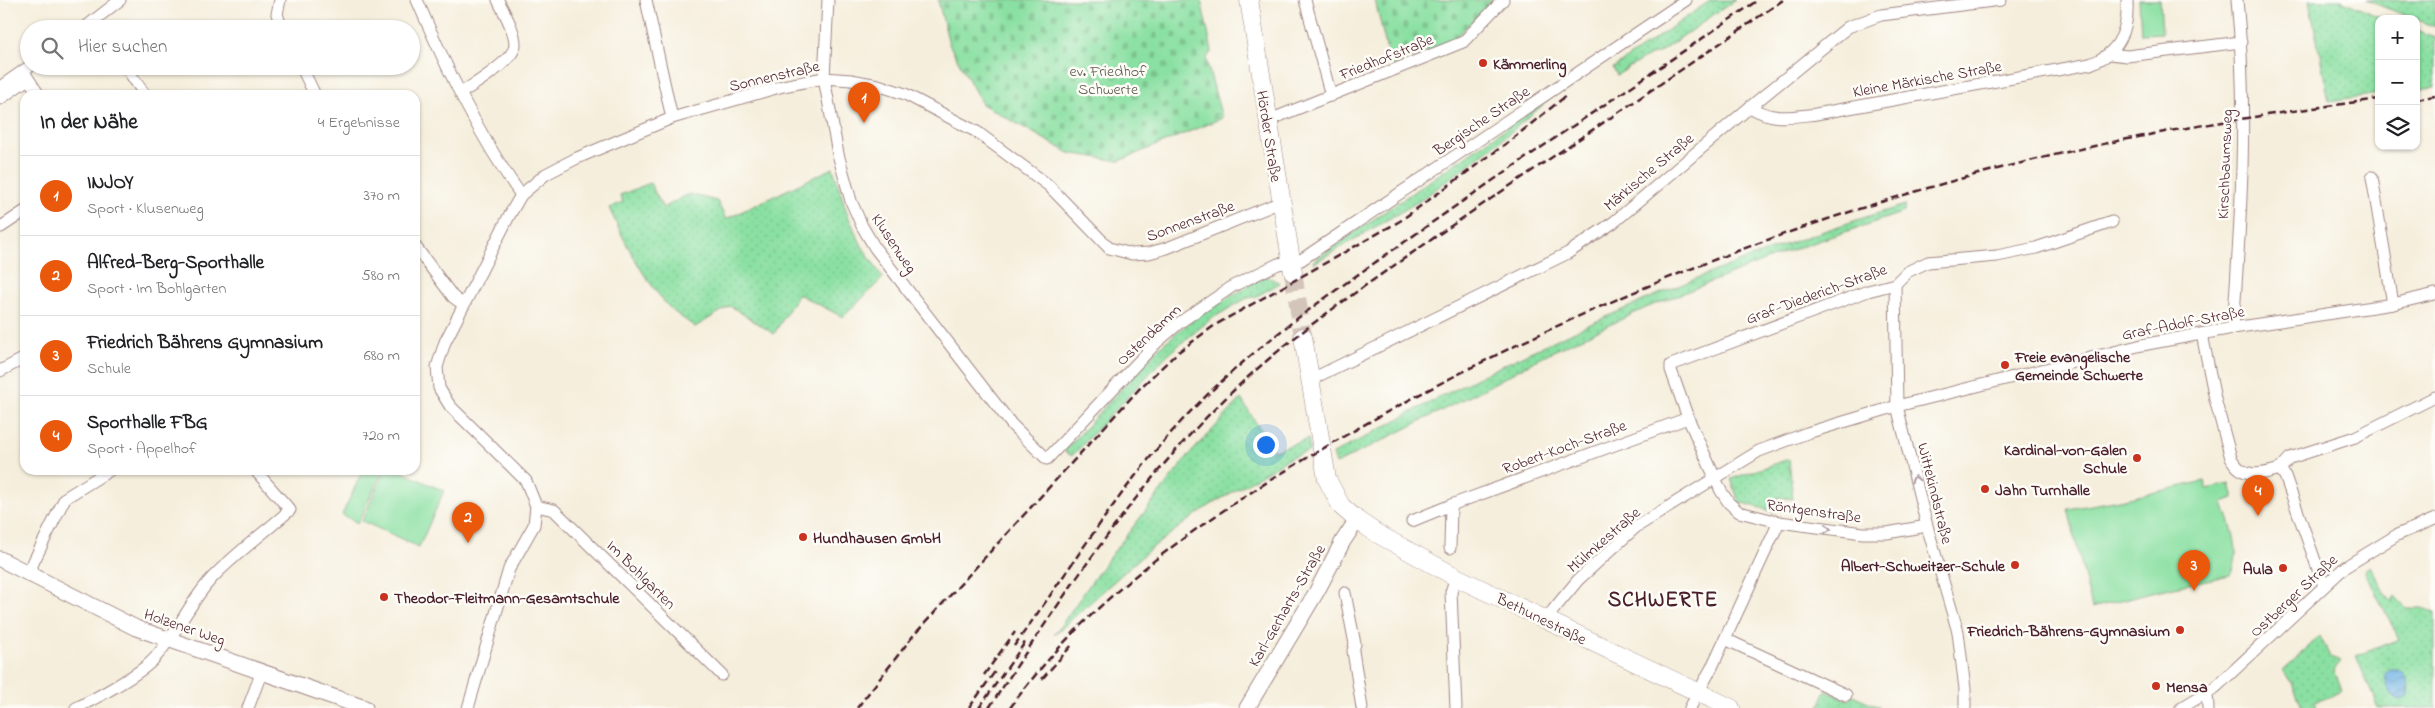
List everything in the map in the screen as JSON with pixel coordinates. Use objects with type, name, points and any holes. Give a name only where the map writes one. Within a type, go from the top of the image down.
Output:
[{"type":"main road","name":"Hörder Straße","points":[[1249,0],[1292,267]]},
{"type":"main road","points":[[1303,337],[1327,479],[1341,506],[1357,520]]},
{"type":"main road","name":"Bethunestraße","points":[[1357,520],[1376,533],[1456,577],[1546,621],[1694,700],[1731,708]]},
{"type":"main road","name":"Karl-Gerharts-Straße","points":[[1247,708],[1317,592],[1342,541],[1357,520]]},
{"type":"main road","name":"Holzener Weg","points":[[0,559],[136,628],[365,708]]},
{"type":"street","points":[[101,20],[120,0]]},
{"type":"street","points":[[279,20],[277,14],[280,0]]},
{"type":"street","points":[[416,0],[461,93],[496,157],[521,195]]},
{"type":"street","points":[[461,93],[504,62],[513,53],[514,35],[498,0]]},
{"type":"street","points":[[646,0],[672,118]]},
{"type":"street","name":"Klusenweg","points":[[828,0],[824,78],[838,154],[851,201],[862,226],[875,248],[1012,425],[1047,459]]},
{"type":"street","points":[[1305,0],[1331,96]]},
{"type":"street","name":"Friedhofstraße","points":[[1267,121],[1463,42],[1503,0]]},
{"type":"street","name":"Bergische Straße","points":[[1292,267],[1686,0]]},
{"type":"street","name":"Märkische Straße","points":[[1310,380],[1568,253],[1614,222],[1836,35],[1865,19],[1881,15],[2001,0]]},
{"type":"street","points":[[2110,54],[2126,29],[2126,0]]},
{"type":"street","name":"Kirschbaumsweg","points":[[2233,328],[2242,124],[2241,42],[2236,0]]},
{"type":"street","name":"Kleine Märkische Straße","points":[[1750,106],[1763,115],[1775,117],[1816,114],[2090,64],[2110,54],[2127,56],[2241,42]]},
{"type":"street","points":[[0,87],[22,75]]},
{"type":"street","points":[[0,99],[24,75]]},
{"type":"street","points":[[28,75],[36,90]]},
{"type":"street","points":[[131,75],[142,90]]},
{"type":"street","points":[[305,75],[313,90]]},
{"type":"street","name":"Sonnenstraße","points":[[536,506],[526,481],[450,406],[437,378],[440,355],[521,195],[546,174],[672,118],[783,86],[824,78],[869,83],[905,94],[977,132],[1048,185],[1109,248],[1120,252],[1140,254],[1167,248],[1281,202]]},
{"type":"street","points":[[2372,177],[2393,304]]},
{"type":"street","points":[[2,227],[20,214]]},
{"type":"street","name":"Graf-Diederich-Straße","points":[[1688,418],[1670,370],[1675,362],[1868,291],[1895,284],[1907,272],[1928,262],[1997,256],[2036,248],[2112,222]]},
{"type":"street","points":[[420,253],[453,297],[464,305]]},
{"type":"street","name":"Ostendamm","points":[[1047,459],[1157,342],[1179,323],[1233,286],[1278,264],[1292,267]]},
{"type":"street","name":"Wittekindstraße","points":[[1895,284],[1897,406],[1927,526],[1958,632],[1966,689],[1965,708]]},
{"type":"street","name":"Graf-Adolf-Straße","points":[[1716,477],[1759,451],[1807,433],[1897,406],[2142,345],[2233,328],[2393,304],[2435,294]]},
{"type":"street","points":[[2202,334],[2214,399],[2231,458],[2235,466],[2247,474],[2263,474],[2280,469],[2290,458],[2355,438],[2435,397]]},
{"type":"street","points":[[0,371],[20,361]]},
{"type":"street","name":"Röntgenstraße","points":[[1688,418],[1706,460],[1729,503],[1739,512],[1779,522],[1863,533],[1887,533],[1927,526]]},
{"type":"street","name":"Robert-Koch-Straße","points":[[1412,521],[1688,418]]},
{"type":"street","points":[[2280,469],[2285,476],[2324,586]]},
{"type":"street","points":[[28,573],[65,498],[102,475]]},
{"type":"street","points":[[76,708],[150,662],[168,640],[196,597],[213,577],[290,510],[259,475]]},
{"type":"street","name":"Mülmkestraße","points":[[1546,621],[1578,580],[1636,527],[1716,477]]},
{"type":"street","points":[[1450,548],[1451,505]]},
{"type":"street","points":[[468,708],[509,569],[534,525],[536,506]]},
{"type":"street","name":"Im Bohlgarten","points":[[536,506],[554,510],[722,675]]},
{"type":"street","name":"Ostberger Straße","points":[[2181,708],[2207,693],[2259,648],[2344,567],[2397,535],[2435,519]]},
{"type":"street","points":[[1694,700],[1725,639],[1779,522]]},
{"type":"street","points":[[1456,577],[1451,592],[1456,708]]},
{"type":"street","points":[[1345,594],[1355,644],[1353,651],[1362,708]]},
{"type":"street","points":[[1725,639],[1846,695]]},
{"type":"street","points":[[248,708],[262,671]]},
{"type":"street","points":[[2207,693],[2208,708]]},
{"type":"green space","name":"ev. Friedhof Schwerte","points":[[938,0],[1201,0],[1212,51],[1206,59],[1222,118],[1119,161],[1069,153],[982,104],[949,44]]},
{"type":"green space","points":[[1375,0],[1494,0],[1451,42],[1391,67]]},
{"type":"green space","points":[[1711,0],[1735,0],[1657,54],[1650,55],[1617,75],[1613,68]]},
{"type":"green space","points":[[2139,0],[2160,0],[2162,33],[2141,34]]},
{"type":"green space","points":[[2309,0],[2341,0],[2375,15],[2375,95],[2329,101]]},
{"type":"green space","points":[[2366,0],[2435,0],[2435,27],[2420,21],[2420,15],[2404,15]]},
{"type":"green space","points":[[2420,31],[2435,37],[2435,87],[2420,89]]},
{"type":"green space","points":[[1557,93],[1500,141],[1421,200],[1314,263],[1313,261]]},
{"type":"green space","points":[[833,168],[848,216],[862,246],[883,278],[843,317],[798,294],[774,334],[730,306],[695,327],[677,314],[658,294],[642,271],[609,208],[623,202],[620,195],[650,183],[663,208],[689,194],[717,201],[726,219]]},
{"type":"green space","points":[[1905,205],[1904,212],[1789,251],[1648,307],[1547,354],[1482,390],[1336,464],[1333,454],[1441,396],[1581,328],[1741,261],[1850,222]]},
{"type":"green space","points":[[1266,276],[1280,283],[1255,297],[1247,298],[1211,319],[1168,354],[1072,456],[1064,451],[1162,345],[1197,316]]},
{"type":"green space","points":[[1241,399],[1274,451],[1308,439],[1310,451],[1291,457],[1204,509],[1149,550],[1054,635],[1105,563],[1189,455]]},
{"type":"green space","points":[[1789,459],[1793,499],[1778,497],[1775,512],[1739,502],[1731,479]]},
{"type":"green space","points":[[361,475],[381,475],[358,523],[342,515]]},
{"type":"green space","points":[[383,475],[409,475],[444,491],[419,547],[362,521]]},
{"type":"green space","points":[[2205,481],[2207,489],[2230,484],[2234,498],[2223,502],[2236,548],[2234,566],[2230,575],[2151,592],[2092,608],[2068,509],[2120,500]]},
{"type":"green space","points":[[2370,566],[2389,599],[2392,601],[2395,596],[2406,608],[2423,608],[2435,612],[2435,708],[2378,708],[2356,656],[2399,639],[2364,570]]},
{"type":"green space","points":[[2320,636],[2330,657],[2341,661],[2334,670],[2343,691],[2315,702],[2317,708],[2303,708],[2283,670]]},
{"type":"green space","points":[[1826,691],[1849,700],[1853,695],[1881,708],[1818,708]]},
{"type":"water","points":[[2390,669],[2403,673],[2408,681],[2408,695],[2401,700],[2391,694],[2388,686],[2385,674]]},
{"type":"tunnel","points":[[1293,272],[1303,337]]},
{"type":"railway","points":[[1014,646],[1100,523],[1145,463],[1195,407],[1269,340],[1322,300],[1491,182],[1758,0]]},
{"type":"railway","points":[[989,708],[1044,625],[1132,503],[1198,427],[1258,368],[1310,326],[1365,286],[1783,0]]},
{"type":"railway","points":[[857,708],[913,636],[1141,387],[1177,353],[1215,325],[1400,221],[1511,140],[1567,95]]},
{"type":"railway","points":[[2420,98],[2435,96]]},
{"type":"railway","points":[[1010,708],[1044,664],[1082,624],[1122,587],[1208,521],[1348,434],[1438,385],[1530,339],[1624,297],[1719,258],[1816,223],[1914,192],[2013,165],[2179,129],[2375,100]]},
{"type":"railway","points":[[984,675],[1015,632]]},
{"type":"railway","points":[[979,708],[1026,641]]},
{"type":"railway","points":[[1042,679],[1072,645]]},
{"type":"railway","points":[[969,708],[996,670]]},
{"type":"place","name":"Kämmerling","points":[[1483,63]]},
{"type":"place","name":"INJOY","points":[[864,123]]},
{"type":"place","name":"Freie evangelische Gemeinde Schwerte","points":[[2005,365]]},
{"type":"place","name":"Kardinal-von-Galen Schule","points":[[2137,458]]},
{"type":"place","name":"Jahn Turnhalle","points":[[1985,489]]},
{"type":"place","name":"Sporthalle FBG","points":[[2258,516]]},
{"type":"place","name":"Hundhausen GmbH","points":[[803,537]]},
{"type":"place","name":"Alfred-Berg-Sporthalle","points":[[468,543]]},
{"type":"place","name":"Albert-Schweitzer-Schule","points":[[2015,565]]},
{"type":"place","name":"Aula","points":[[2283,568]]},
{"type":"place","name":"Friedrich Bährens Gymnasium","points":[[2194,591]]},
{"type":"place","name":"Theodor-Fleitmann-Gesamtschule","points":[[384,597]]},
{"type":"place","name":"Friedrich-Bährens-Gymnasium","points":[[2180,630]]},
{"type":"place","name":"Mensa","points":[[2156,686]]},
{"type":"district","name":"SCHWERTE","points":[[1663,599]]}]
